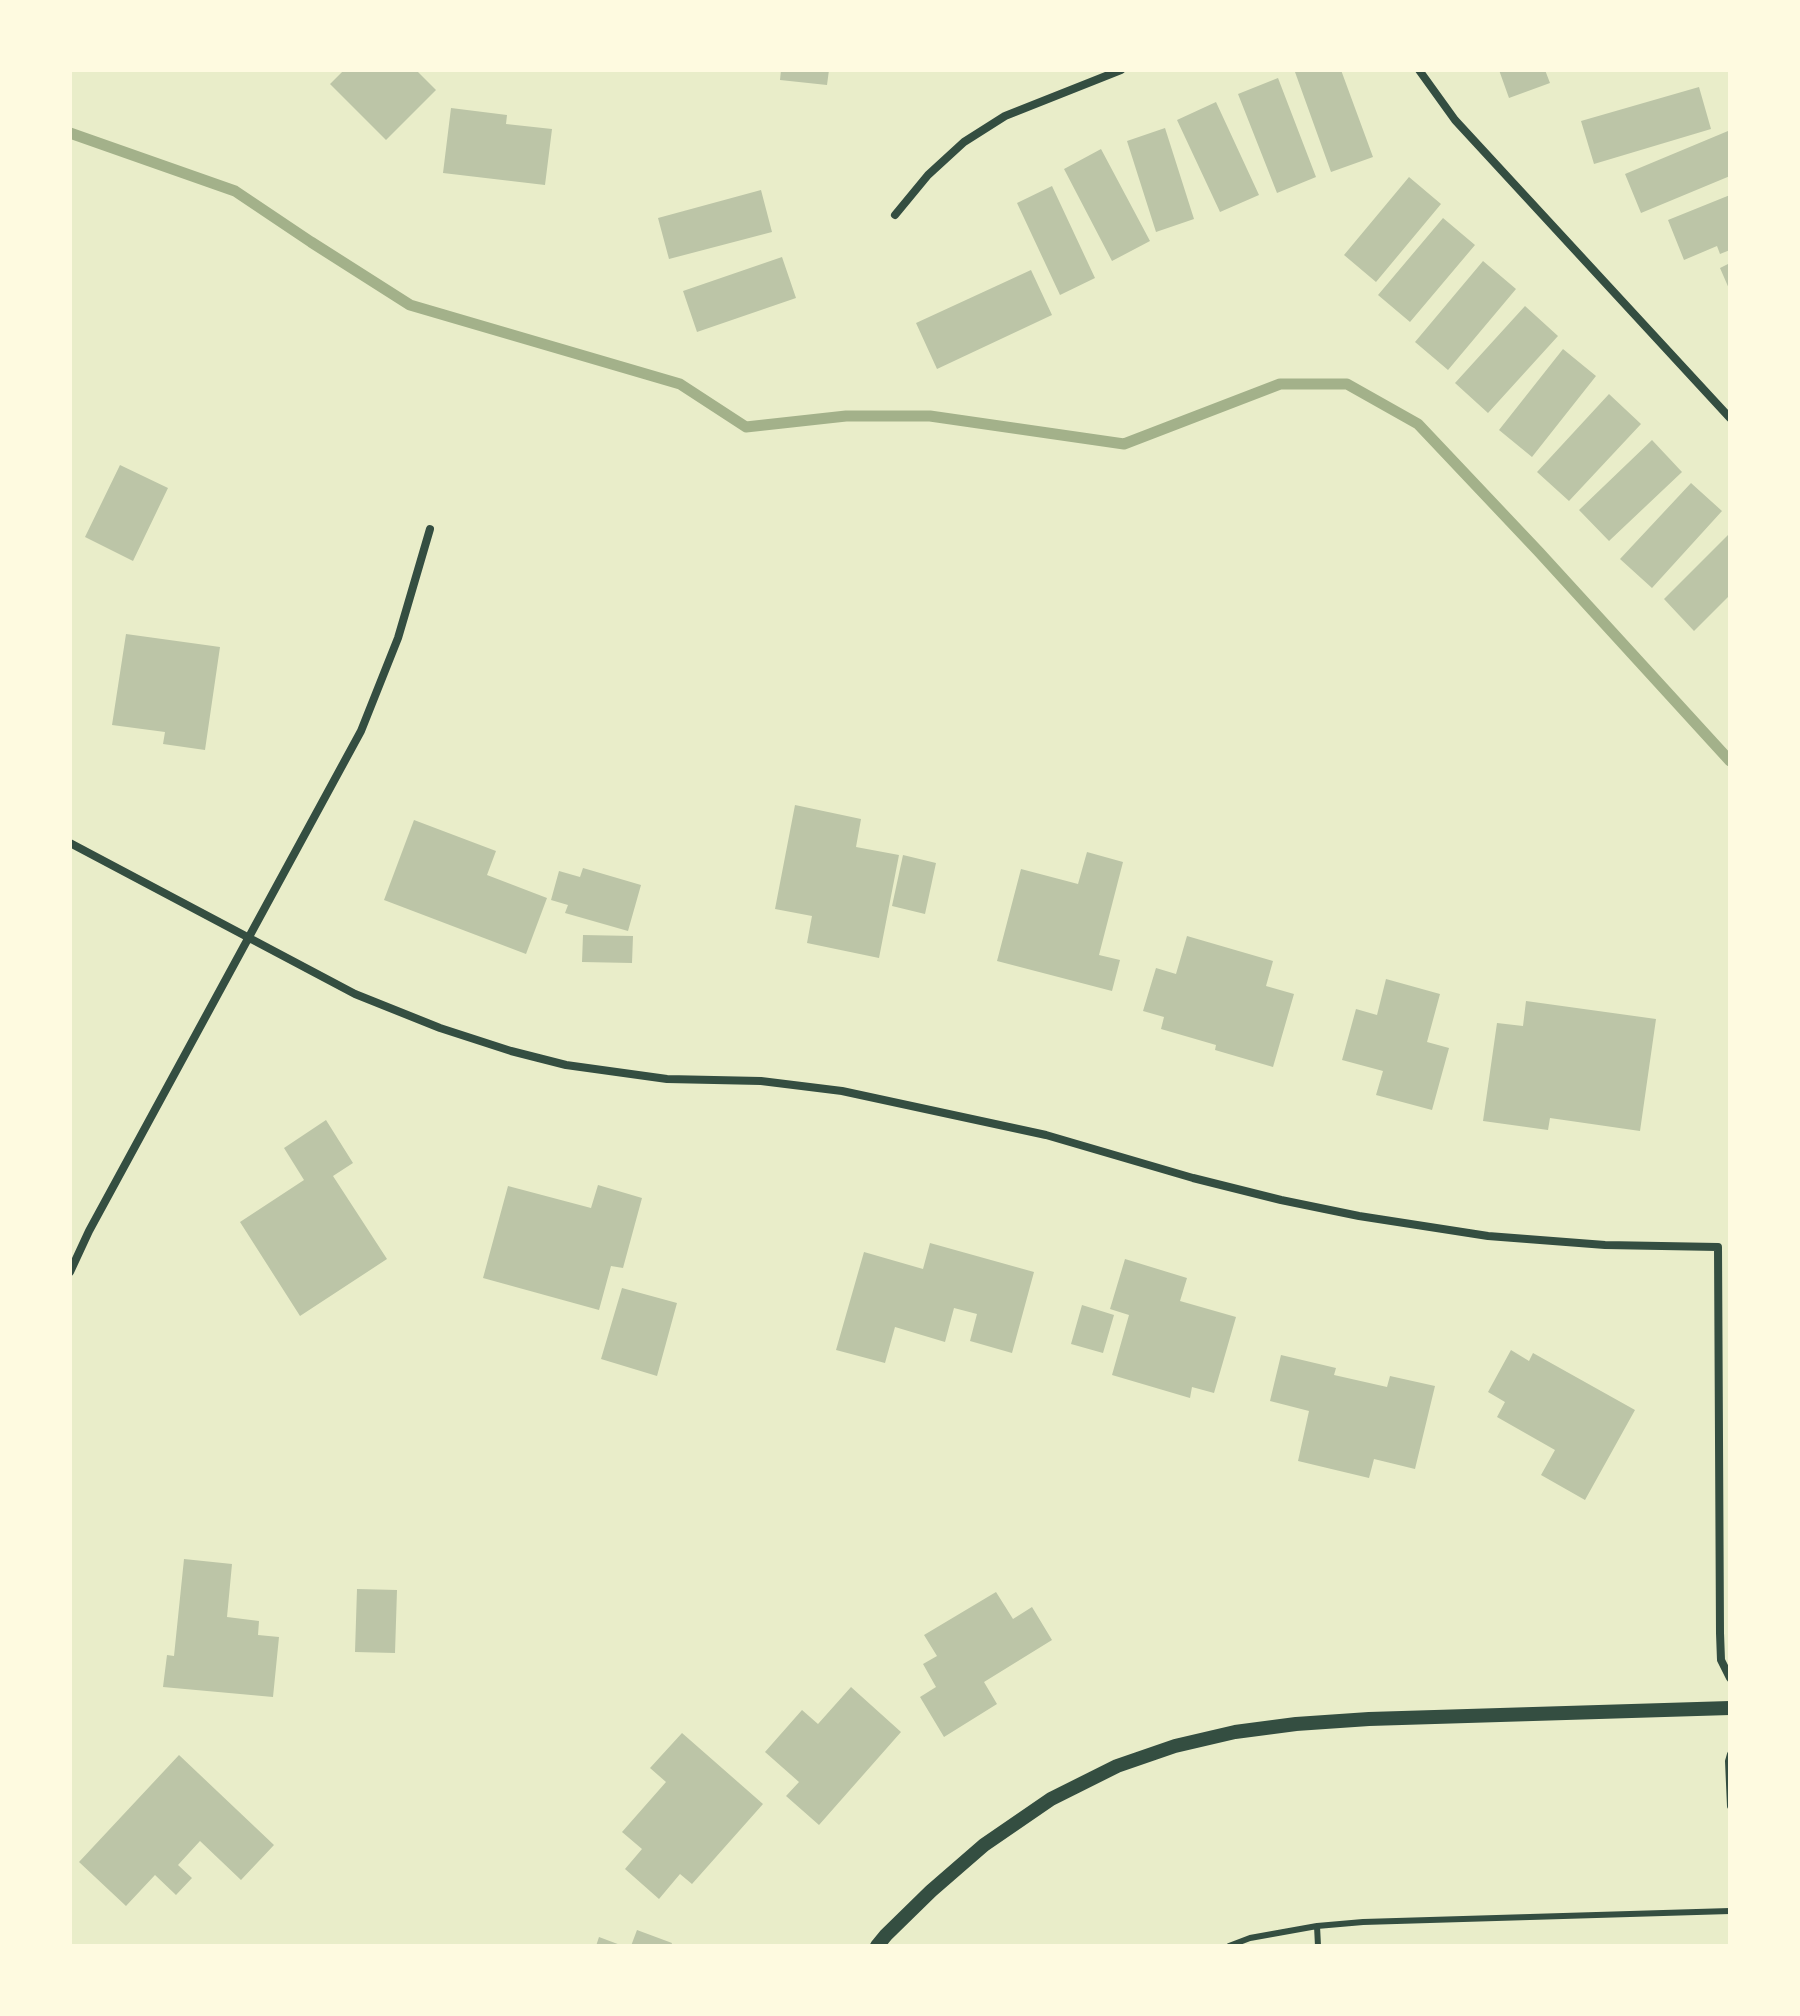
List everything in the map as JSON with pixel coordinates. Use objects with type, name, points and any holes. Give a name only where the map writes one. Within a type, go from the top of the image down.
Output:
[{"type":"street","points":[[895,215],[928,175],[964,142],[1005,116],[1121,70]]},
{"type":"street","points":[[1419,70],[1455,120],[1730,418]]},
{"type":"street","points":[[70,1272],[89,1231],[361,731],[398,638],[430,529]]},
{"type":"street","points":[[70,843],[355,994],[426,1023],[566,1065],[667,1079],[761,1081],[842,1091],[1046,1135],[1193,1178],[1359,1216],[1488,1236],[1605,1245],[1730,1248]]},
{"type":"street","points":[[1718,1247],[1720,1633],[1721,1660],[1730,1678]]},
{"type":"street","points":[[877,1946],[931,1891],[984,1845],[1051,1799],[1117,1766],[1175,1746],[1235,1732],[1296,1724],[1730,1708]]},
{"type":"lane","points":[[1730,1754],[1730,1806]]},
{"type":"lane","points":[[1229,1946],[1250,1938],[1317,1926],[1363,1922],[1730,1911]]},
{"type":"lane","points":[[1317,1926],[1318,1946]]},
{"type":"building","points":[[344,70],[416,70],[436,90],[386,140],[330,84]]},
{"type":"building","points":[[781,70],[829,70],[827,85],[780,80]]},
{"type":"building","points":[[1341,70],[1373,157],[1331,172],[1295,72]]},
{"type":"building","points":[[1499,70],[1545,70],[1550,83],[1509,98]]},
{"type":"building","points":[[1278,78],[1316,177],[1277,193],[1238,94]]},
{"type":"building","points":[[1699,87],[1711,129],[1594,164],[1581,121]]},
{"type":"building","points":[[1216,102],[1259,195],[1220,212],[1177,120]]},
{"type":"building","points":[[451,108],[507,115],[506,124],[552,129],[545,185],[443,173]]},
{"type":"building","points":[[1165,128],[1194,219],[1156,232],[1127,141]]},
{"type":"building","points":[[1728,131],[1730,176],[1641,213],[1625,174]]},
{"type":"building","points":[[1101,149],[1150,241],[1112,261],[1064,169]]},
{"type":"building","points":[[1409,177],[1441,204],[1376,282],[1344,255]]},
{"type":"building","points":[[1052,186],[1095,278],[1060,295],[1017,203]]},
{"type":"building","points":[[761,190],[772,232],[669,259],[658,218]]},
{"type":"building","points":[[1730,195],[1730,250],[1720,254],[1717,246],[1684,260],[1668,220]]},
{"type":"building","points":[[1443,218],[1475,245],[1410,322],[1378,295]]},
{"type":"building","points":[[782,257],[796,298],[697,332],[683,291]]},
{"type":"building","points":[[1483,261],[1516,289],[1448,370],[1415,342]]},
{"type":"building","points":[[1730,263],[1730,291],[1720,268]]},
{"type":"building","points":[[1031,270],[1052,315],[937,369],[916,323]]},
{"type":"building","points":[[1525,306],[1558,336],[1488,413],[1455,383]]},
{"type":"building","points":[[1563,349],[1596,376],[1532,457],[1499,430]]},
{"type":"building","points":[[1609,394],[1641,424],[1569,501],[1537,472]]},
{"type":"building","points":[[1652,440],[1682,472],[1609,541],[1579,510]]},
{"type":"building","points":[[120,465],[168,488],[133,561],[85,537]]},
{"type":"building","points":[[1691,483],[1722,511],[1652,588],[1620,559]]},
{"type":"building","points":[[1730,533],[1730,595],[1694,631],[1664,599]]},
{"type":"building","points":[[126,634],[220,647],[205,750],[163,744],[165,732],[112,725]]},
{"type":"building","points":[[795,805],[861,819],[856,847],[899,855],[879,958],[807,943],[812,916],[775,909]]},
{"type":"building","points":[[414,820],[496,851],[487,875],[547,898],[526,954],[384,900]]},
{"type":"building","points":[[1087,852],[1123,862],[1099,955],[1120,960],[1112,991],[997,961],[1021,869],[1078,884]]},
{"type":"building","points":[[903,855],[936,863],[925,914],[892,906]]},
{"type":"building","points":[[583,868],[641,885],[628,931],[565,913],[568,905],[551,900],[559,871],[580,877]]},
{"type":"building","points":[[583,935],[633,936],[632,963],[582,962]]},
{"type":"building","points":[[1187,936],[1273,961],[1266,986],[1294,994],[1273,1067],[1215,1050],[1216,1045],[1161,1029],[1164,1017],[1143,1011],[1156,968],[1176,974]]},
{"type":"building","points":[[1386,979],[1440,994],[1427,1042],[1449,1048],[1432,1110],[1376,1095],[1383,1071],[1342,1060],[1356,1009],[1377,1015]]},
{"type":"building","points":[[1526,1001],[1656,1019],[1640,1131],[1550,1118],[1548,1130],[1483,1121],[1497,1023],[1523,1026]]},
{"type":"building","points":[[326,1120],[353,1163],[333,1176],[387,1259],[300,1316],[240,1222],[304,1180],[284,1148]]},
{"type":"building","points":[[598,1185],[642,1198],[623,1268],[611,1266],[599,1310],[483,1278],[508,1186],[591,1208]]},
{"type":"building","points":[[930,1243],[1034,1272],[1012,1353],[970,1341],[977,1314],[954,1308],[945,1342],[895,1327],[885,1363],[836,1350],[864,1252],[923,1269]]},
{"type":"building","points":[[1125,1259],[1187,1278],[1180,1301],[1236,1317],[1214,1393],[1192,1387],[1190,1398],[1112,1375],[1129,1315],[1110,1309]]},
{"type":"building","points":[[622,1288],[677,1303],[657,1376],[601,1359]]},
{"type":"building","points":[[1082,1305],[1114,1315],[1103,1353],[1071,1344]]},
{"type":"building","points":[[1511,1350],[1529,1361],[1533,1353],[1635,1410],[1585,1500],[1541,1475],[1555,1450],[1497,1417],[1505,1402],[1488,1392]]},
{"type":"building","points":[[1281,1355],[1336,1368],[1334,1375],[1387,1387],[1390,1376],[1435,1386],[1415,1469],[1374,1459],[1369,1478],[1298,1461],[1309,1411],[1270,1401]]},
{"type":"building","points":[[184,1559],[232,1564],[227,1617],[259,1621],[258,1635],[279,1637],[273,1697],[163,1687],[167,1655],[174,1656]]},
{"type":"building","points":[[357,1589],[397,1590],[395,1653],[355,1652]]},
{"type":"building","points":[[996,1592],[1013,1619],[1032,1607],[1052,1640],[984,1682],[997,1704],[944,1737],[920,1697],[936,1687],[923,1664],[937,1656],[924,1635]]},
{"type":"building","points":[[851,1687],[901,1732],[819,1825],[786,1796],[799,1782],[765,1752],[802,1710],[818,1724]]},
{"type":"building","points":[[682,1733],[763,1804],[692,1884],[680,1874],[659,1899],[625,1869],[642,1849],[622,1832],[666,1782],[650,1768]]},
{"type":"building","points":[[179,1755],[274,1845],[241,1880],[200,1841],[178,1865],[192,1878],[176,1895],[155,1875],[126,1906],[79,1862]]},
{"type":"building","points":[[637,1930],[672,1943],[671,1946],[631,1946]]},
{"type":"building","points":[[599,1937],[623,1946],[596,1946]]},
{"type":"waterway","points":[[70,133],[235,191],[410,305],[680,384],[746,427],[846,416],[930,416],[1124,444],[1280,384],[1347,384],[1418,424],[1730,761]]}]
